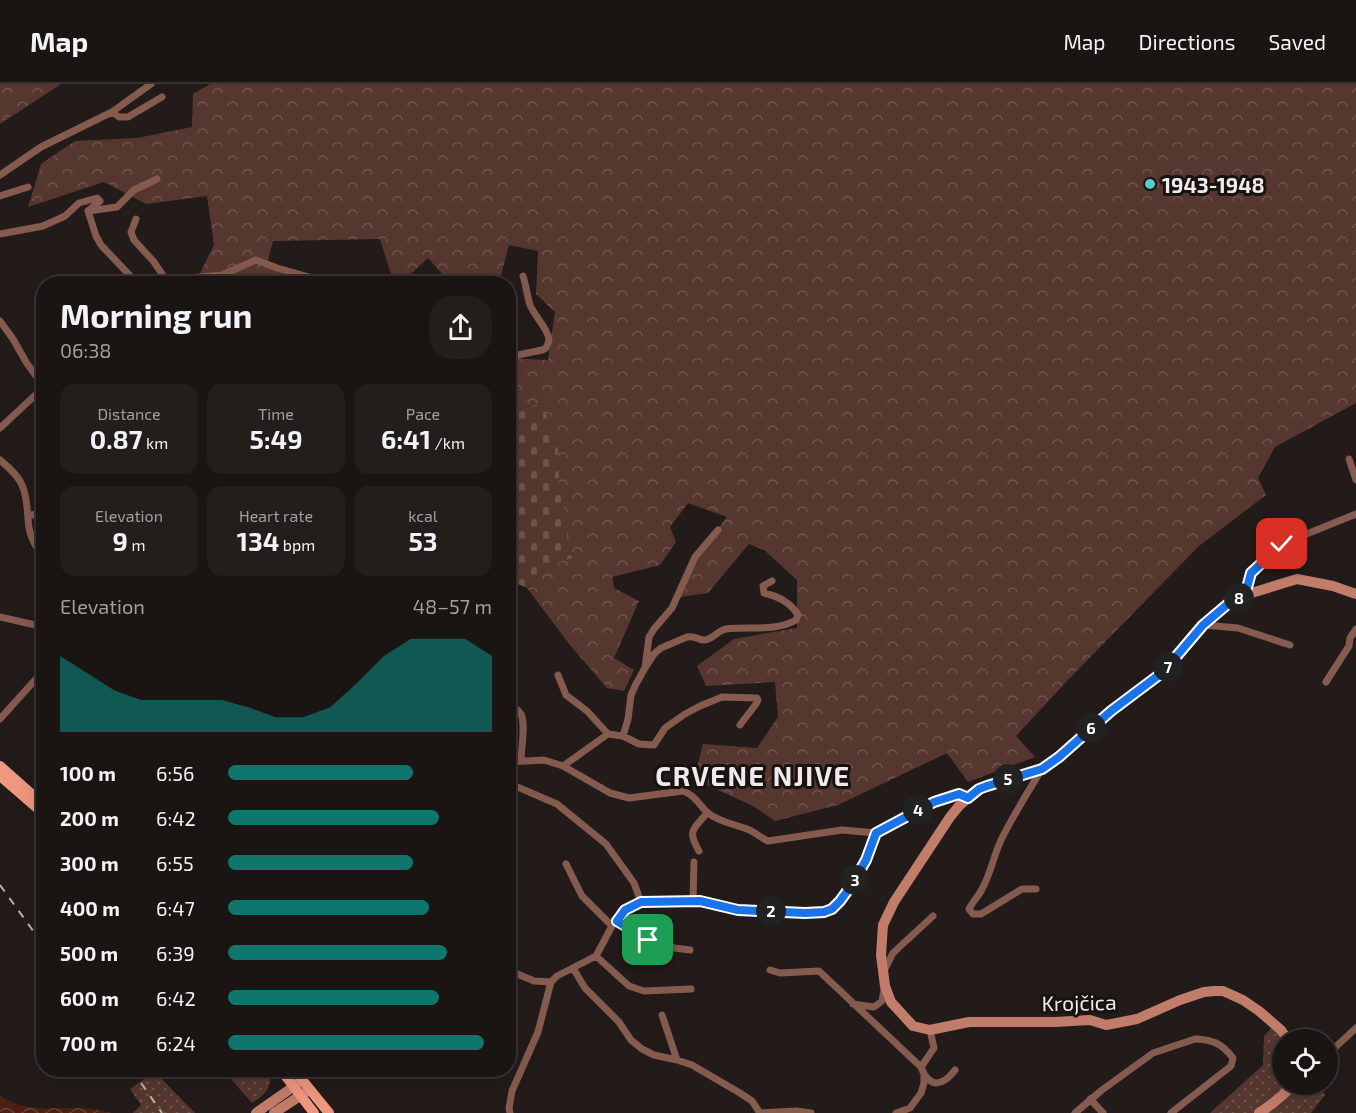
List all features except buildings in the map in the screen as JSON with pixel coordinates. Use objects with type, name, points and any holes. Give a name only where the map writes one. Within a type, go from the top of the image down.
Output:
[{"type":"main road","points":[[930,1030],[913,1026],[891,1002],[885,986],[880,955],[883,925],[890,909],[959,806],[979,789],[1042,769],[1059,757],[1111,711],[1163,672],[1203,625],[1229,603],[1245,595],[1297,579],[1333,586],[1356,594]]},
{"type":"main road","points":[[0,766],[36,798]]},
{"type":"main road","points":[[0,776],[36,807]]},
{"type":"main road","name":"Krojčica","points":[[930,1030],[969,1022],[1090,1020],[1106,1025],[1137,1019],[1204,992],[1214,991],[1224,992],[1243,1000],[1280,1029]]},
{"type":"main road","points":[[290,1077],[329,1113]]},
{"type":"main road","points":[[297,1077],[314,1113]]},
{"type":"main road","points":[[256,1113],[302,1087]]},
{"type":"main road","points":[[274,1113],[302,1087]]},
{"type":"main road","points":[[1259,1113],[1282,1095]]},
{"type":"street","points":[[0,175],[41,147],[112,112],[151,84]]},
{"type":"street","points":[[112,112],[119,117],[128,117],[162,98]]},
{"type":"street","points":[[88,211],[117,207],[134,190],[157,179]]},
{"type":"street","points":[[0,196],[28,187]]},
{"type":"street","points":[[0,234],[43,226],[65,216],[79,203],[97,198],[100,201],[88,211]]},
{"type":"street","points":[[88,211],[101,245],[132,276]]},
{"type":"street","points":[[136,219],[131,232],[134,240],[163,276]]},
{"type":"street","points":[[211,276],[222,275],[256,260],[306,276]]},
{"type":"street","points":[[516,356],[542,351],[546,348],[549,339],[530,304],[523,276]]},
{"type":"street","points":[[0,321],[36,377]]},
{"type":"street","points":[[0,428],[36,394]]},
{"type":"street","points":[[1349,459],[1356,480]]},
{"type":"street","points":[[0,460],[22,484],[30,531],[36,545]]},
{"type":"street","points":[[28,516],[36,514]]},
{"type":"street","points":[[1245,595],[1251,573],[1282,544],[1356,514]]},
{"type":"street","points":[[645,668],[649,638],[672,608],[695,557],[718,530]]},
{"type":"street","points":[[623,736],[631,695],[645,668],[661,648],[691,636],[707,640],[723,629],[777,626],[796,620],[798,615],[795,610],[780,599],[764,593],[763,586],[772,581]]},
{"type":"street","points":[[0,617],[36,625]]},
{"type":"street","points":[[1203,625],[1238,628],[1290,645]]},
{"type":"street","points":[[1326,682],[1356,629]]},
{"type":"street","points":[[558,675],[566,695],[587,711],[608,734],[623,736],[639,744],[654,745],[665,728],[685,714],[722,697],[758,698],[740,725]]},
{"type":"street","points":[[0,719],[36,679]]},
{"type":"street","points":[[516,709],[520,713],[523,724],[521,761]]},
{"type":"street","points":[[563,766],[608,734]]},
{"type":"street","points":[[516,761],[544,760],[563,766],[610,793],[629,798],[683,791],[696,799],[707,813],[717,819],[749,830],[768,841],[842,830],[876,833],[934,802],[959,794],[968,798]]},
{"type":"street","points":[[1036,889],[1023,889],[981,914],[973,914],[969,909],[981,892],[991,871],[993,858],[1012,819],[1042,769]]},
{"type":"street","points":[[516,786],[557,804],[606,844],[634,883],[641,902]]},
{"type":"street","points":[[699,851],[692,839],[693,830],[707,813]]},
{"type":"street","points":[[510,1113],[512,1091],[538,1032],[552,982],[557,976],[596,956],[614,923],[625,910],[641,902],[700,901],[738,910],[824,912],[832,909],[840,901],[853,883],[866,860],[876,833]]},
{"type":"street","points":[[693,862],[693,902]]},
{"type":"street","points":[[566,864],[582,896],[614,923],[648,940],[690,950]]},
{"type":"street","points":[[883,973],[893,953],[933,916]]},
{"type":"street","points":[[596,956],[629,986],[644,991],[691,989]]},
{"type":"street","points":[[573,968],[585,988],[619,1022],[631,1040],[642,1049],[654,1055],[677,1059],[693,1065],[752,1101],[760,1113],[796,1111],[811,1113]]},
{"type":"street","points":[[770,970],[780,973],[819,971],[932,1082],[938,1083],[948,1079],[955,1070]]},
{"type":"street","points":[[516,973],[534,981],[552,982]]},
{"type":"street","points":[[853,1004],[874,1007],[882,1001],[885,986]]},
{"type":"street","points":[[662,1015],[677,1059]]},
{"type":"street","points":[[1338,1045],[1356,1028]]},
{"type":"street","points":[[896,1113],[910,1108],[921,1093],[924,1083],[922,1071],[934,1048],[930,1030]]},
{"type":"street","points":[[1075,1113],[1090,1099],[1154,1053],[1195,1039],[1222,1045],[1233,1058],[1231,1066],[1171,1113]]},
{"type":"street","points":[[1090,1099],[1103,1113]]},
{"type":"green space","points":[[0,84],[61,84],[0,124]]},
{"type":"green space","points":[[210,84],[1356,84],[1356,403],[1275,447],[1258,478],[1266,495],[1199,546],[1016,736],[1035,757],[968,782],[947,753],[838,805],[775,821],[753,806],[694,779],[703,744],[757,748],[778,717],[775,682],[706,686],[697,666],[734,639],[797,628],[797,580],[764,550],[749,544],[708,593],[680,597],[698,554],[727,517],[688,503],[670,527],[676,542],[660,565],[612,577],[614,588],[639,601],[614,658],[634,670],[624,691],[607,688],[570,645],[527,588],[547,566],[559,481],[557,447],[542,403],[516,410],[516,358],[548,360],[555,312],[536,294],[538,251],[509,245],[501,276],[444,276],[428,258],[409,276],[392,276],[380,239],[273,241],[268,261],[301,276],[198,276],[214,245],[207,196],[146,204],[104,182],[28,207],[41,164],[75,141],[137,138],[192,127],[193,94]]},
{"type":"green space","points":[[542,403],[558,447],[559,481],[572,558],[547,566],[527,588],[516,583],[516,410]]},
{"type":"green space","points":[[1274,1025],[1276,1029],[1272,1029],[1272,1095],[1325,1095],[1311,1113],[1210,1113],[1263,1065],[1264,1036]]},
{"type":"green space","points":[[143,1077],[160,1077],[195,1113],[133,1113],[141,1105],[130,1089],[144,1079]]},
{"type":"green space","points":[[229,1077],[270,1077],[267,1090],[252,1103]]},
{"type":"water","points":[[0,1096],[29,1107],[87,1108],[111,1113],[2,1113],[0,1112]]},
{"type":"railway","points":[[0,885],[36,935]]},
{"type":"railway","points":[[137,1077],[162,1113]]},
{"type":"place","name":"1943-1948","points":[[1150,184]]},
{"type":"district","name":"CRVENE NJIVE","points":[[753,775]]},
{"type":"route","points":[[648,940],[617,921],[625,910],[641,902],[700,901],[738,910],[805,913],[832,909],[853,883],[866,860],[876,833],[934,802],[959,794],[968,798],[979,789],[1042,769],[1059,757],[1111,711],[1163,672],[1211,617],[1229,603],[1245,595],[1251,573],[1282,544]]}]
